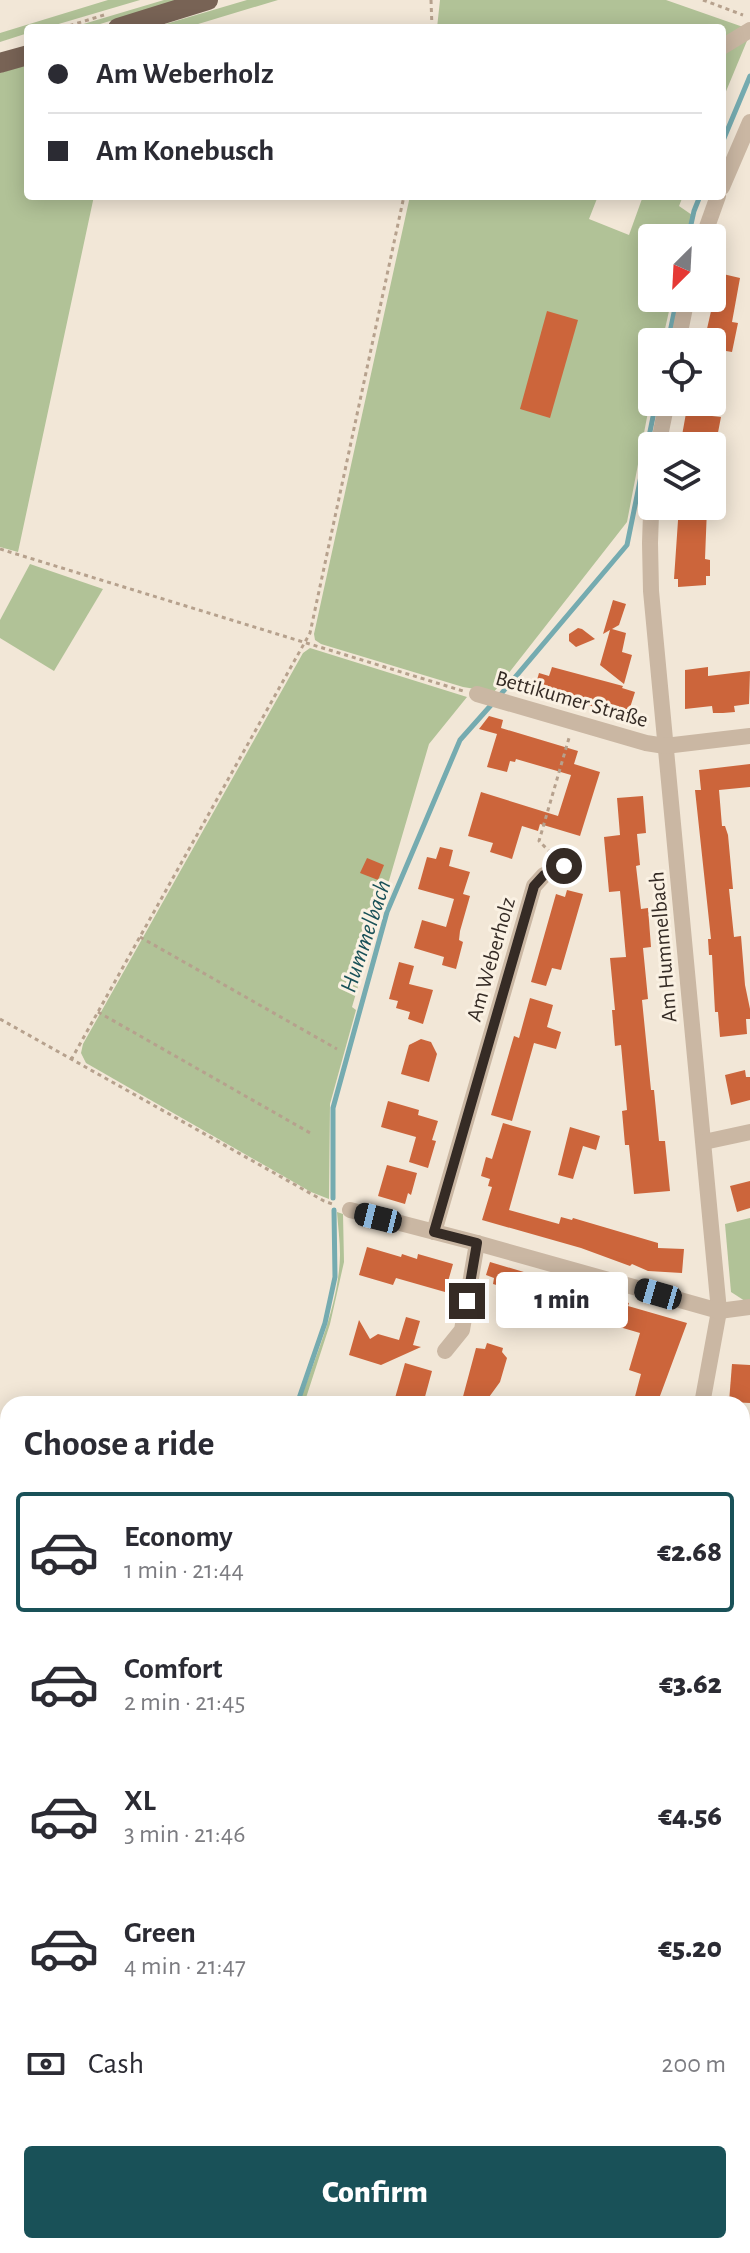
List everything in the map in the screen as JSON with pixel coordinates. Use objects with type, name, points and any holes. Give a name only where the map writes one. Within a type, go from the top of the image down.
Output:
[{"type":"main road","points":[[131,24],[208,0]]},
{"type":"main road","points":[[0,63],[24,56]]},
{"type":"street","points":[[726,43],[749,23]]},
{"type":"street","points":[[726,178],[750,122]]},
{"type":"street","points":[[708,224],[717,200]]},
{"type":"street","name":"Am Hummelbach","points":[[652,520],[651,591],[719,1311],[703,1396]]},
{"type":"street","name":"Bettikumer Straße","points":[[477,694],[665,746],[750,736]]},
{"type":"street","name":"Am Weberholz","points":[[434,1232],[534,886],[544,875],[564,866]]},
{"type":"street","points":[[704,1142],[750,1132]]},
{"type":"street","points":[[344,1208],[719,1311],[750,1307]]},
{"type":"street","points":[[445,1351],[462,1330],[477,1243]]},
{"type":"path","points":[[431,0],[432,24]]},
{"type":"path","points":[[703,0],[749,23]]},
{"type":"path","points":[[71,1060],[305,644],[403,200]]},
{"type":"path","points":[[0,549],[477,694]]},
{"type":"path","points":[[564,866],[539,841],[573,722]]},
{"type":"path","points":[[140,937],[337,1049]]},
{"type":"path","points":[[98,1012],[312,1134]]},
{"type":"path","points":[[0,1019],[324,1201],[344,1208]]},
{"type":"green space","points":[[108,0],[140,0],[59,24],[29,24]]},
{"type":"green space","points":[[164,0],[179,0],[100,24],[83,24]]},
{"type":"green space","points":[[247,0],[278,0],[198,24],[166,24]]},
{"type":"green space","points":[[440,0],[666,0],[746,28],[749,36],[726,91],[726,24],[437,24]]},
{"type":"green space","points":[[24,26],[24,34],[0,42],[0,33]]},
{"type":"green space","points":[[24,65],[24,200],[93,200],[18,552],[0,547],[0,73]]},
{"type":"green space","points":[[409,200],[596,200],[589,219],[629,235],[642,200],[681,200],[679,206],[692,215],[690,224],[638,224],[638,312],[669,312],[665,328],[638,328],[638,416],[647,416],[644,432],[638,432],[638,464],[627,522],[494,692],[463,687],[315,640]]},
{"type":"green space","points":[[30,564],[103,589],[54,671],[0,638],[0,620]]},
{"type":"green space","points":[[310,648],[467,697],[429,744],[352,1007],[356,1010],[330,1104],[329,1199],[311,1192],[86,1063],[81,1053],[83,1044],[303,653]]},
{"type":"green space","points":[[337,1212],[343,1214],[344,1262],[330,1324],[307,1396],[302,1396],[325,1331],[339,1274]]},
{"type":"green space","points":[[750,1218],[750,1300],[745,1301],[731,1292],[725,1224]]},
{"type":"building","points":[[726,275],[740,278],[732,322],[738,323],[732,352],[726,351],[726,328],[707,328],[711,312],[726,312]]},
{"type":"building","points":[[547,311],[578,320],[550,418],[520,409]]},
{"type":"building","points":[[685,416],[721,417],[718,432],[683,432]]},
{"type":"building","points":[[678,520],[707,520],[705,559],[710,560],[710,576],[706,576],[706,585],[678,587],[678,579],[674,579]]},
{"type":"building","points":[[613,600],[626,604],[619,625],[612,629],[626,633],[622,652],[632,655],[624,684],[600,665],[610,630],[603,634]]},
{"type":"building","points":[[578,628],[595,639],[576,647],[569,641],[569,634]]},
{"type":"building","points":[[552,667],[635,692],[627,717],[534,690],[539,673],[549,676]]},
{"type":"building","points":[[708,667],[708,676],[750,671],[749,704],[734,706],[735,712],[723,713],[713,713],[712,706],[685,709],[685,670]]},
{"type":"building","points":[[489,716],[503,720],[501,728],[578,751],[574,764],[600,772],[580,836],[540,824],[538,831],[522,826],[512,859],[490,852],[493,843],[468,836],[481,792],[558,816],[571,775],[516,759],[515,762],[510,761],[507,772],[487,767],[497,734],[479,729]]},
{"type":"building","points":[[750,764],[750,787],[719,790],[722,826],[725,826],[728,835],[734,937],[741,936],[750,1009],[750,1019],[746,1019],[747,1034],[720,1037],[718,1012],[715,1012],[712,955],[709,955],[708,939],[711,939],[695,790],[701,790],[699,770]]},
{"type":"building","points":[[643,796],[646,833],[637,834],[640,865],[636,866],[641,909],[648,908],[651,947],[643,948],[648,999],[642,1000],[651,1090],[654,1090],[659,1141],[665,1141],[670,1191],[634,1194],[629,1145],[625,1145],[622,1111],[627,1110],[621,1045],[615,1046],[610,958],[626,957],[620,891],[609,892],[604,837],[620,835],[617,798]]},
{"type":"building","points":[[440,847],[453,850],[449,866],[470,872],[463,894],[470,896],[460,931],[459,940],[463,942],[456,969],[442,965],[444,957],[414,948],[422,920],[446,927],[454,899],[418,889],[427,857],[436,859]]},
{"type":"building","points":[[367,858],[384,865],[378,880],[360,873]]},
{"type":"building","points":[[567,890],[583,894],[561,970],[552,968],[546,986],[531,982],[556,894],[565,897]]},
{"type":"building","points":[[399,962],[414,966],[409,984],[433,990],[423,1024],[408,1019],[410,1012],[396,1008],[398,1001],[389,999]]},
{"type":"building","points":[[530,998],[553,1005],[547,1027],[561,1032],[556,1049],[534,1043],[512,1121],[491,1115],[514,1036],[519,1038]]},
{"type":"building","points":[[421,1039],[431,1042],[437,1054],[429,1082],[401,1074],[409,1045]]},
{"type":"building","points":[[745,1070],[746,1077],[750,1077],[750,1100],[731,1105],[725,1075]]},
{"type":"building","points":[[388,1101],[419,1110],[418,1115],[438,1121],[428,1168],[409,1162],[416,1137],[381,1127]]},
{"type":"building","points":[[503,1123],[531,1131],[509,1210],[559,1224],[561,1217],[573,1218],[658,1243],[658,1248],[684,1249],[682,1273],[648,1271],[482,1220],[492,1187],[488,1186],[490,1179],[481,1176],[486,1157],[492,1159]]},
{"type":"building","points":[[570,1127],[600,1136],[596,1150],[583,1146],[573,1179],[558,1175]]},
{"type":"building","points":[[387,1165],[417,1173],[405,1204],[378,1196]]},
{"type":"building","points":[[750,1181],[750,1208],[737,1212],[730,1186]]},
{"type":"building","points":[[367,1247],[401,1257],[402,1254],[417,1259],[418,1254],[453,1264],[445,1292],[396,1278],[393,1285],[359,1275]]},
{"type":"building","points":[[490,1262],[687,1323],[660,1396],[635,1396],[641,1374],[629,1370],[640,1333],[599,1321],[600,1316],[539,1299],[536,1310],[520,1306],[524,1293],[493,1284],[494,1278],[486,1275]]},
{"type":"building","points":[[406,1317],[420,1321],[413,1345],[421,1347],[381,1365],[349,1355],[359,1320],[370,1339],[378,1334],[399,1340]]},
{"type":"building","points":[[487,1343],[503,1348],[502,1352],[507,1358],[500,1382],[490,1396],[463,1396],[476,1348],[485,1349]]},
{"type":"building","points":[[405,1363],[432,1371],[425,1396],[396,1396]]},
{"type":"building","points":[[732,1364],[750,1365],[750,1396],[729,1396]]},
{"type":"waterway","name":"Hummelbach","points":[[726,133],[750,76]]},
{"type":"waterway","name":"Hummelbach","points":[[691,224],[698,200]]},
{"type":"waterway","name":"Hummelbach","points":[[671,328],[674,312]]},
{"type":"waterway","name":"Hummelbach","points":[[501,694],[627,545],[653,416]]},
{"type":"waterway","name":"Hummelbach","points":[[333,1198],[333,1108],[387,912],[460,740],[492,704]]},
{"type":"waterway","name":"Hummelbach","points":[[300,1396],[325,1323],[335,1277],[334,1210]]},
{"type":"route","points":[[467,1301],[477,1243],[434,1232],[534,886],[544,875],[564,866]]}]
